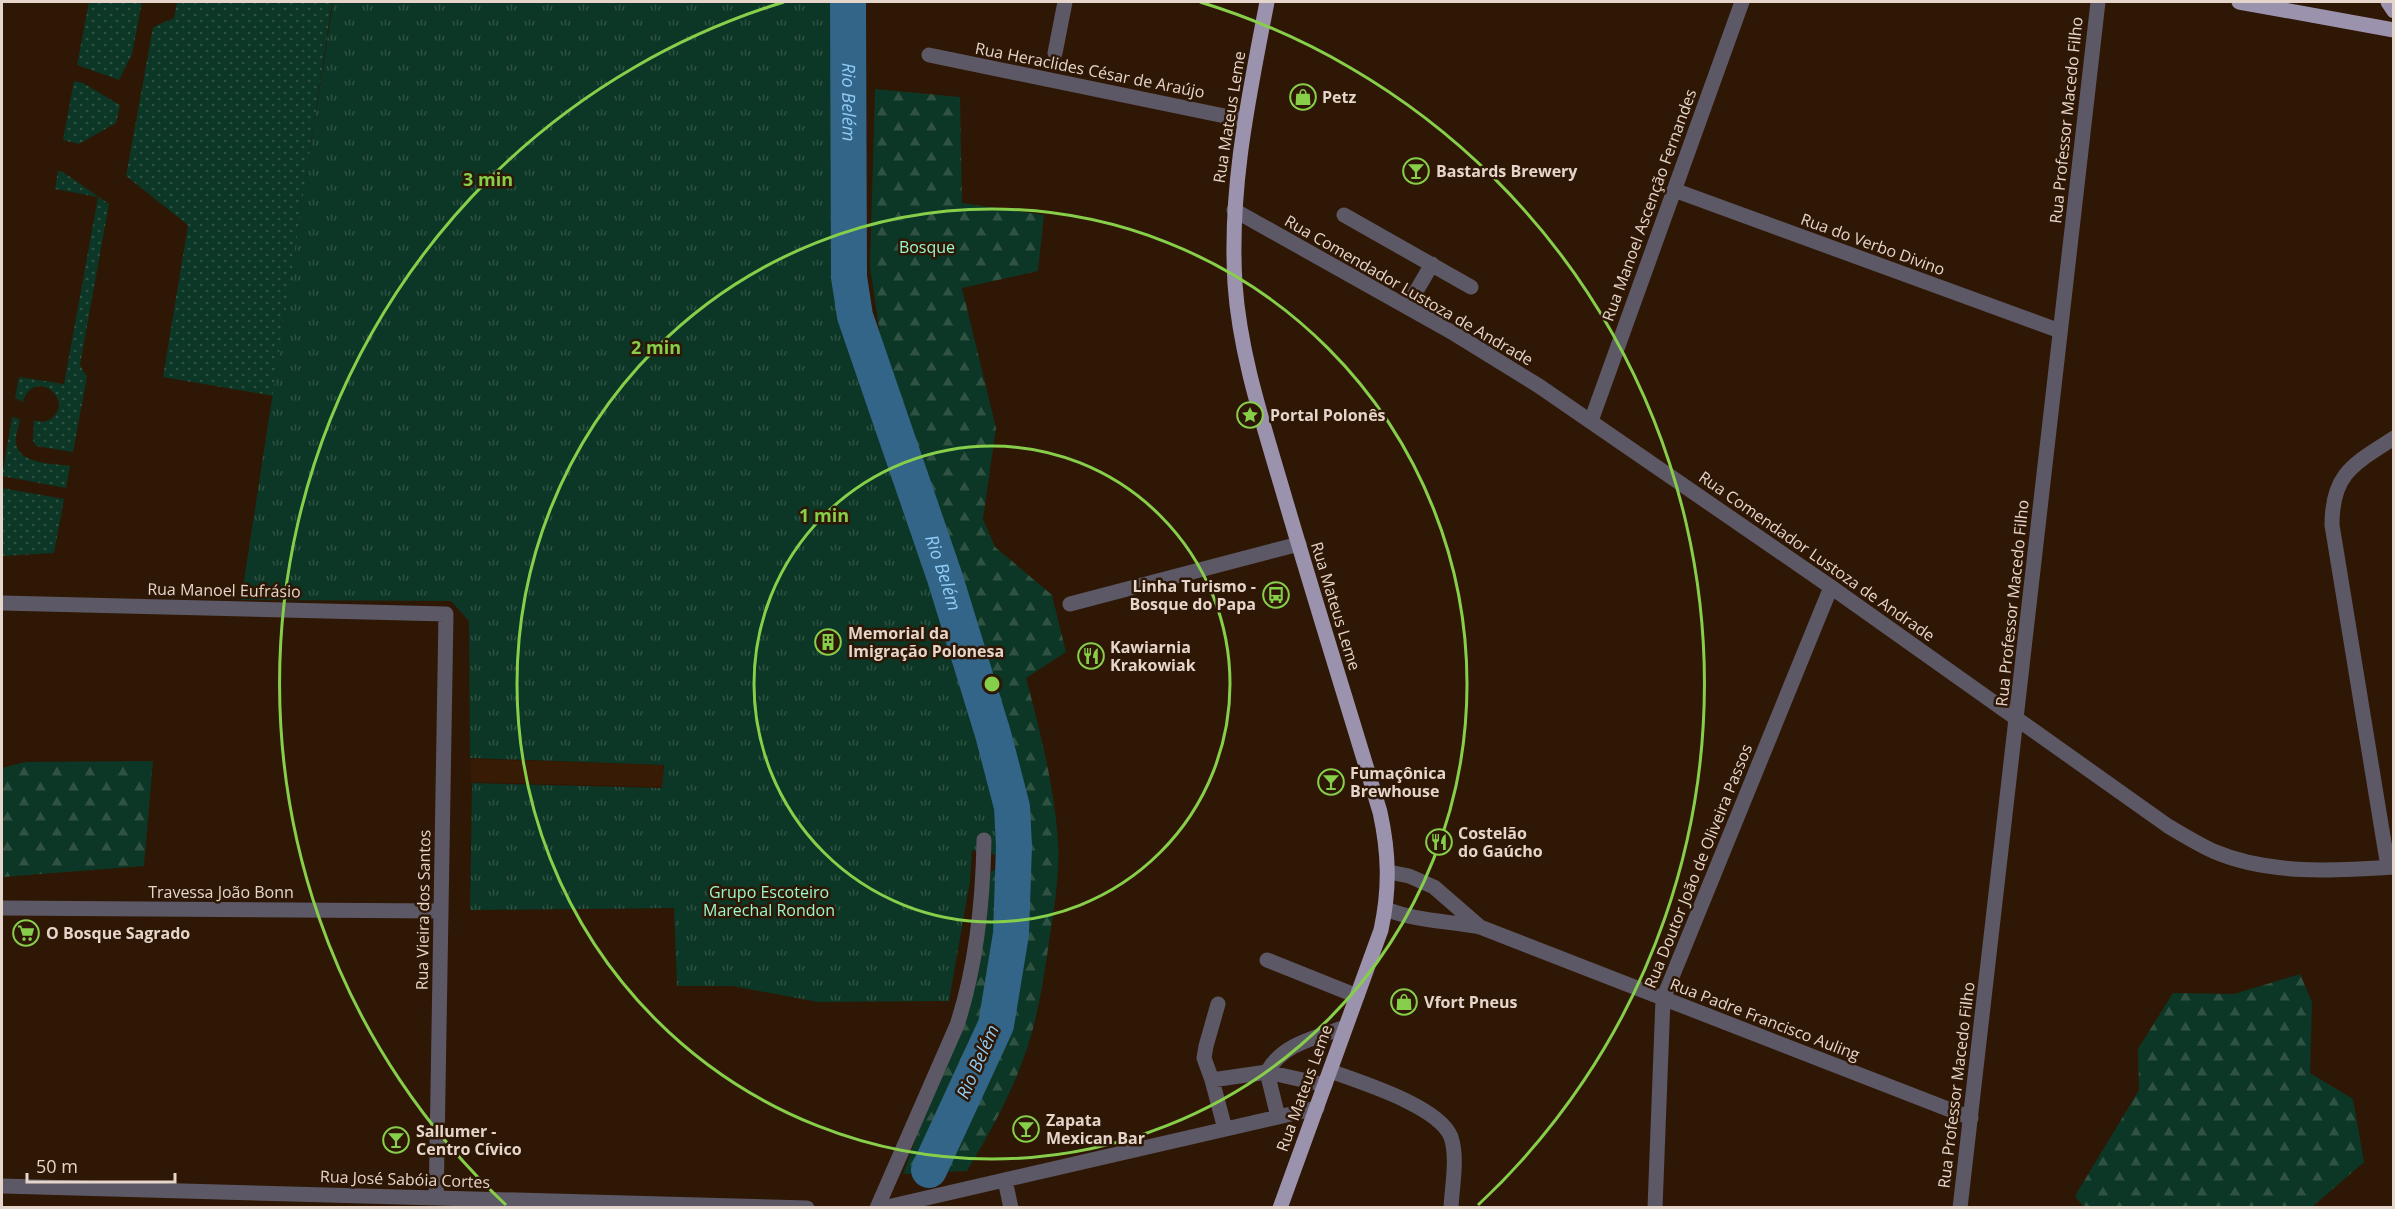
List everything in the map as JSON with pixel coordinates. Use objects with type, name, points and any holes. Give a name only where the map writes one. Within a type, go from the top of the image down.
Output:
[{"type":"main road","name":"Rua Mateus Leme","points":[[1267,2],[1237,169],[1234,210],[1235,284],[1240,329],[1255,397],[1380,812],[1389,872],[1386,909],[1381,930],[1280,1208]]},
{"type":"main road","points":[[2239,2],[2394,30]]},
{"type":"main road","points":[[2388,2],[2394,11]]},
{"type":"street","points":[[1055,53],[1065,2]]},
{"type":"street","name":"Rua Manoel Ascenção Fernandes","points":[[1591,421],[1742,2]]},
{"type":"street","name":"Rua Professor Macedo Filho","points":[[1960,1208],[2098,2]]},
{"type":"street","name":"Rua Heraclides César de Araújo","points":[[929,55],[1244,120]]},
{"type":"street","name":"Rua do Verbo Divino","points":[[1674,190],[2060,331]]},
{"type":"street","name":"Rua Comendador Lustoza de Andrade","points":[[1234,210],[1501,361],[1831,587],[2168,826],[2214,852],[2248,862],[2282,868],[2316,870],[2391,867]]},
{"type":"street","points":[[1344,215],[1471,287]]},
{"type":"street","points":[[1407,307],[1432,264]]},
{"type":"street","points":[[2391,867],[2332,525],[2332,505],[2336,487],[2349,470],[2394,438]]},
{"type":"street","points":[[1070,604],[1299,544]]},
{"type":"street","name":"Rua Doutor João de Oliveira Passos","points":[[1655,1208],[1663,999],[1831,587]]},
{"type":"street","name":"Rua Manoel Eufrásio","points":[[2,603],[446,614]]},
{"type":"street","name":"Rua Vieira dos Santos","points":[[436,1203],[446,614]]},
{"type":"street","points":[[877,1208],[957,1025],[965,1000],[983,877],[984,840]]},
{"type":"street","name":"Rua Padre Francisco Auling","points":[[1389,872],[1409,876],[1429,884],[1480,927]]},
{"type":"street","name":"Travessa João Bonn","points":[[2,908],[441,911]]},
{"type":"street","name":"Rua Padre Francisco Auling","points":[[1386,909],[1405,917],[1480,927],[1971,1118]]},
{"type":"street","points":[[1267,960],[1357,996]]},
{"type":"street","points":[[1218,1004],[1204,1058],[1225,1129]]},
{"type":"street","points":[[1278,1117],[1267,1071],[1273,1059],[1282,1051],[1345,1027]]},
{"type":"street","points":[[1212,1080],[1267,1071],[1327,1078],[1400,1098],[1436,1119],[1450,1137],[1454,1163],[1451,1208]]},
{"type":"street","points":[[884,1208],[1317,1108]]},
{"type":"street","points":[[1005,1180],[1011,1208]]},
{"type":"street","name":"Rua José Sabóia Cortes","points":[[2,1186],[436,1203],[807,1208]]},
{"type":"shaded area","points":[[471,759],[663,765],[663,787],[471,782]]},
{"type":"green space","points":[[89,2],[142,2],[132,54],[119,80],[77,65]]},
{"type":"green space","points":[[177,2],[332,2],[274,396],[163,377],[188,225],[126,176],[153,27],[174,18]]},
{"type":"green space","name":"Grupo Escoteiro Marechal Rondon","points":[[333,2],[841,2],[838,268],[847,319],[912,509],[987,747],[1001,815],[1002,856],[972,850],[970,881],[949,1001],[818,1002],[732,986],[677,986],[674,908],[470,910],[472,783],[662,788],[664,765],[470,758],[469,621],[451,601],[241,600]]},
{"type":"green space","points":[[74,81],[83,83],[120,105],[116,123],[79,144],[63,140]]},
{"type":"green space","name":"Bosque","points":[[875,89],[960,97],[962,203],[1044,215],[1038,271],[962,288],[996,428],[983,519],[995,547],[1052,595],[1066,652],[1026,678],[1050,779],[1058,840],[1055,899],[1039,1001],[1030,1039],[1018,1074],[967,1171],[903,1174],[929,1102],[984,914],[991,871],[1023,864],[1019,811],[997,713],[950,555],[884,361],[870,267]]},
{"type":"green space","points":[[58,171],[63,172],[109,204],[80,365],[87,377],[73,452],[36,446],[33,441],[34,420],[48,421],[58,410],[59,403],[56,395],[43,387],[35,387],[28,392],[23,402],[15,398],[19,377],[64,384],[98,197],[55,189]]},
{"type":"green space","points":[[12,417],[20,419],[16,443],[23,455],[38,462],[70,466],[66,488],[2,476]]},
{"type":"green space","points":[[2,488],[64,499],[54,553],[2,556]]},
{"type":"green space","points":[[153,761],[144,866],[2,877],[2,768],[25,762]]},
{"type":"green space","points":[[2300,974],[2312,1002],[2310,1073],[2353,1099],[2364,1162],[2312,1207],[2084,1207],[2075,1196],[2139,1090],[2138,1049],[2173,993],[2234,994]]},
{"type":"waterway","name":"Rio Belém","points":[[848,2],[849,277],[855,316],[945,578],[993,734],[1012,807],[1014,846],[1011,934],[996,1025],[929,1170]]},
{"type":"place","name":"Petz","points":[[1303,97]]},
{"type":"place","name":"Bastards Brewery","points":[[1416,171]]},
{"type":"place","name":"Portal Polonês","points":[[1250,415]]},
{"type":"place","name":"Linha Turismo - Bosque do Papa","points":[[1276,595]]},
{"type":"place","name":"Memorial da Imigração Polonesa","points":[[828,642]]},
{"type":"place","name":"Kawiarnia Krakowiak","points":[[1091,656]]},
{"type":"place","name":"Fumaçônica Brewhouse","points":[[1331,782]]},
{"type":"place","name":"Costelão do Gaúcho","points":[[1439,842]]},
{"type":"place","name":"O Bosque Sagrado","points":[[26,933]]},
{"type":"place","name":"Vfort Pneus","points":[[1404,1002]]},
{"type":"place","name":"Zapata Mexican Bar","points":[[1026,1129]]},
{"type":"place","name":"Sallumer - Centro Cívico","points":[[396,1140]]}]
